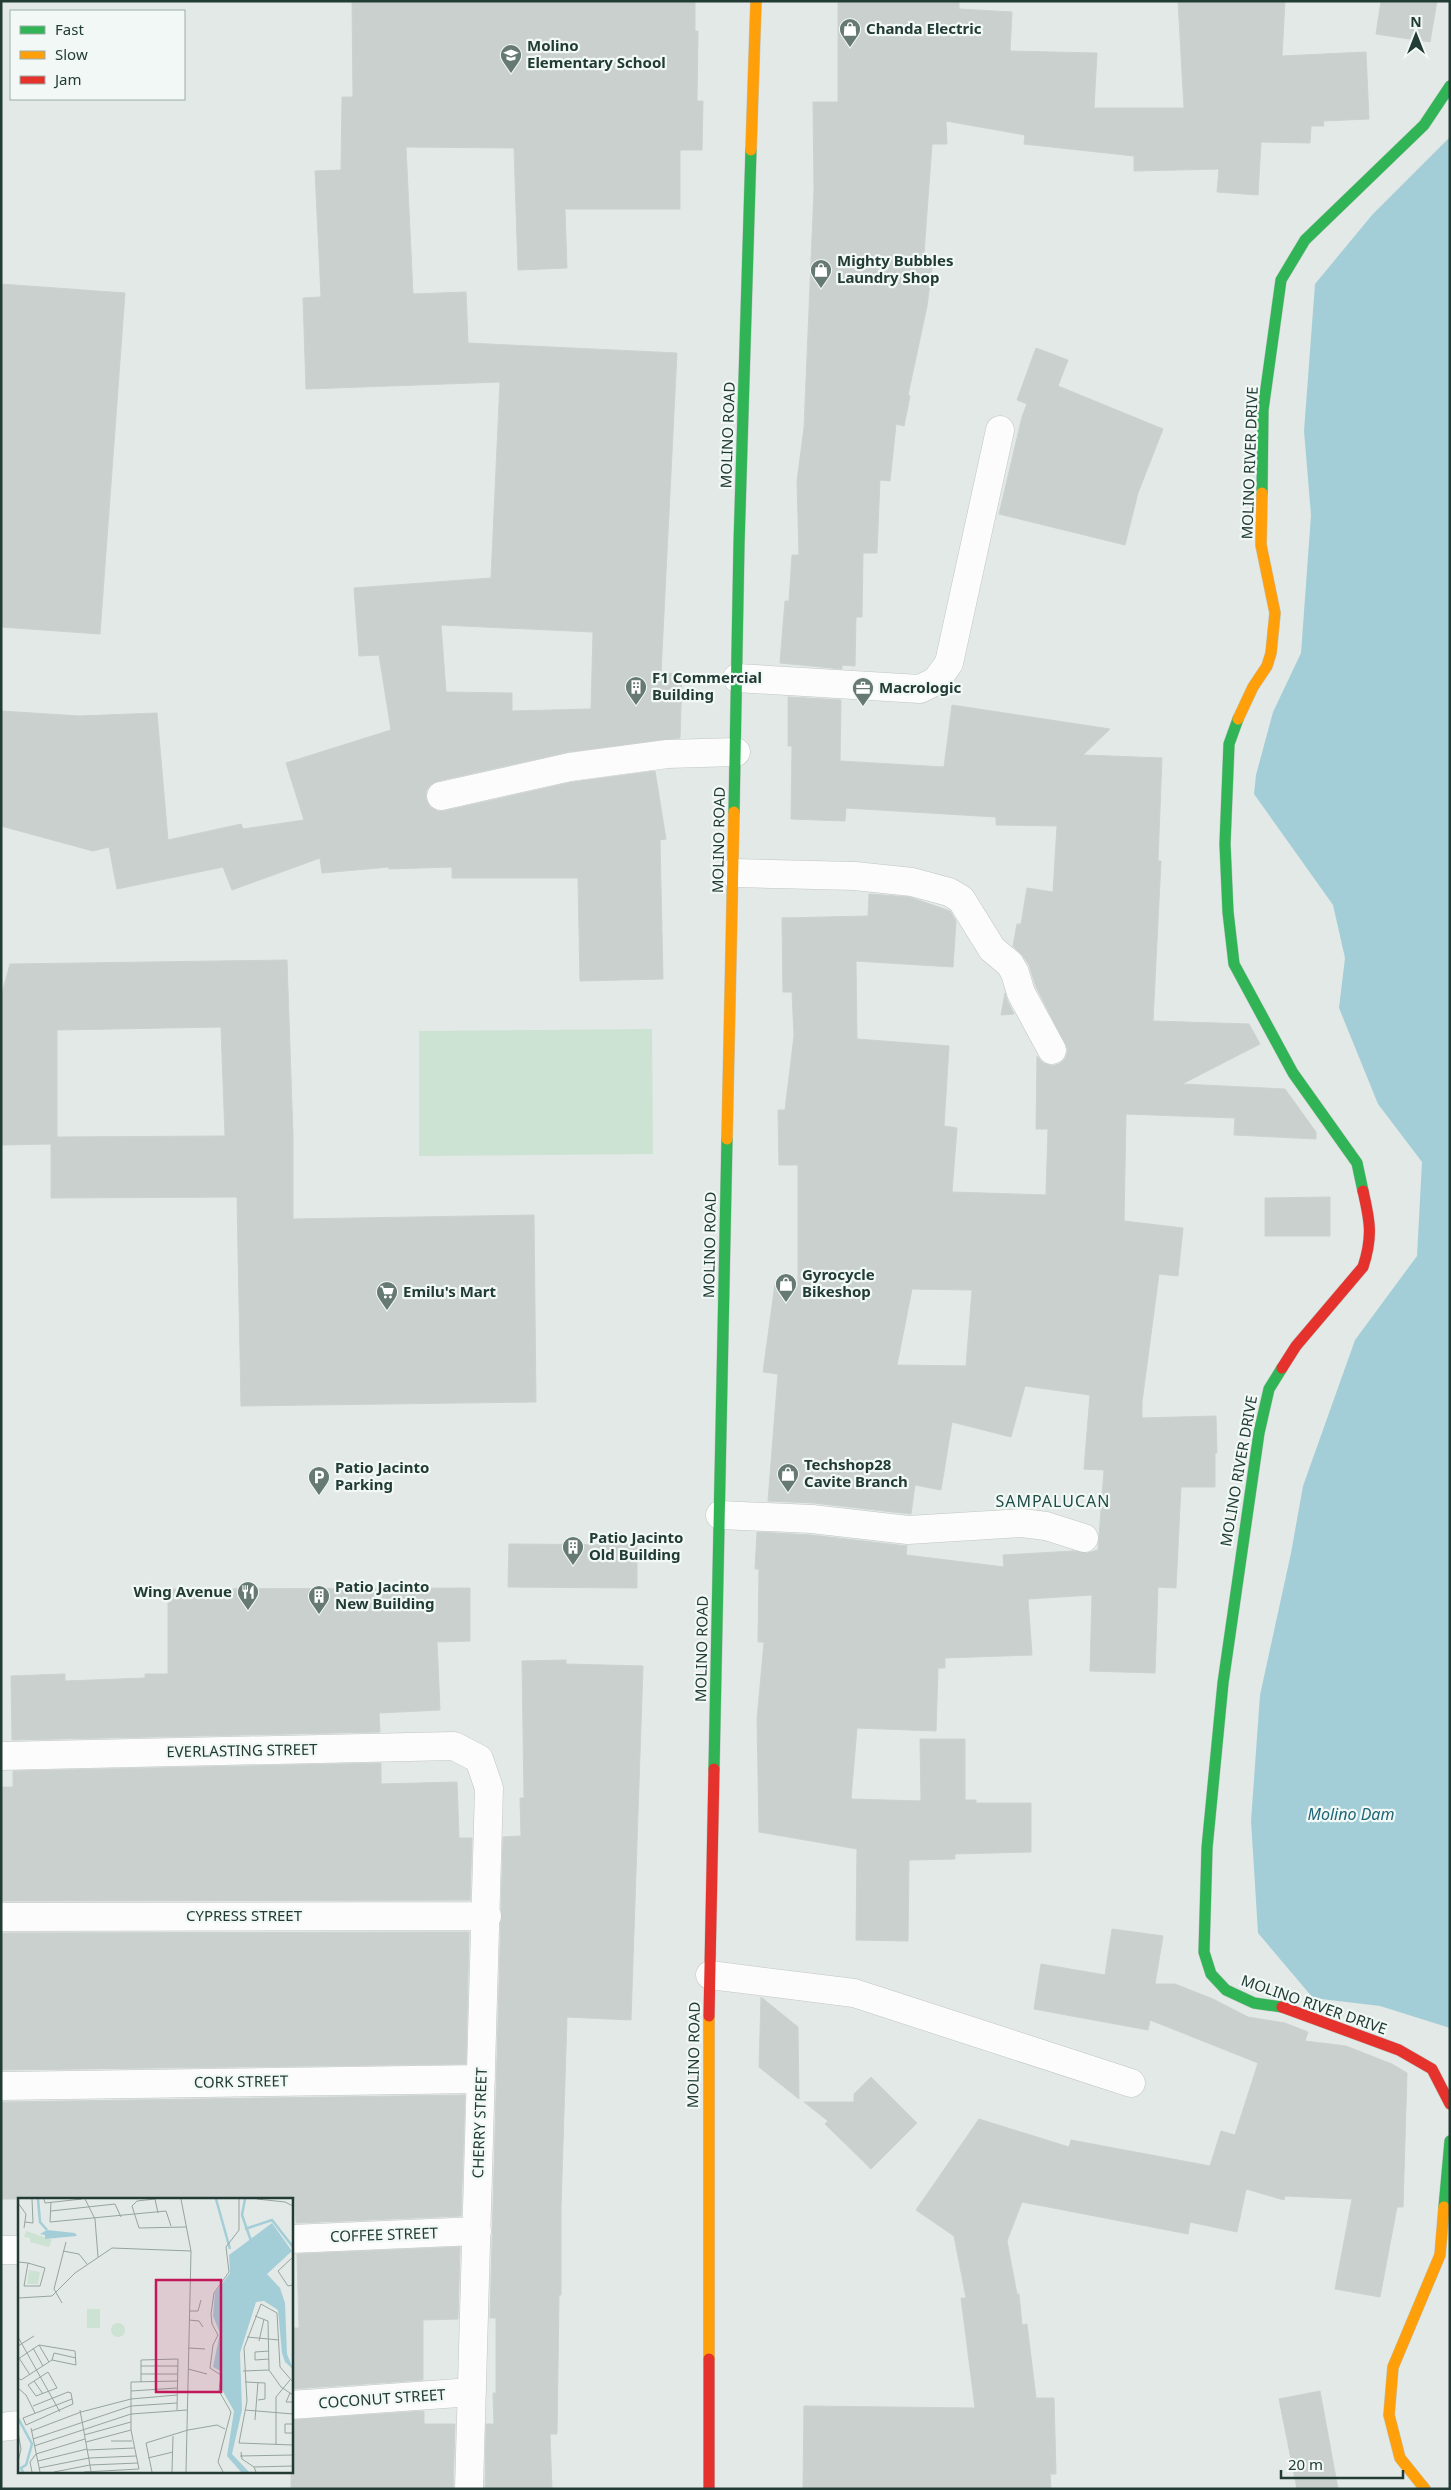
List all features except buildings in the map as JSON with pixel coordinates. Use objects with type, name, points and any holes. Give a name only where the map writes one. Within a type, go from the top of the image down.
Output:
[{"type":"street","name":"MOLINO ROAD","points":[[709,2489],[708,2067],[737,678],[756,1]]},
{"type":"street","name":"MOLINO RIVER DRIVE","points":[[1450,86],[1424,125],[1305,240],[1281,280],[1264,410],[1262,545],[1275,613],[1271,653],[1267,666],[1253,687],[1229,744],[1224,844],[1228,912],[1234,964],[1293,1072],[1357,1163],[1371,1224],[1368,1252],[1363,1267],[1296,1346],[1269,1389],[1259,1433],[1223,1682],[1207,1848],[1204,1942],[1204,1952],[1211,1974],[1226,1990],[1254,2003],[1288,2008],[1399,2050],[1432,2069],[1450,2104]]},
{"type":"street","points":[[737,678],[920,689],[936,680],[949,663],[1000,430]]},
{"type":"street","points":[[441,796],[570,767],[667,754],[736,752]]},
{"type":"street","points":[[733,874],[855,876],[912,882],[949,892],[960,898],[992,949],[1013,969],[1021,993],[1052,1050]]},
{"type":"street","points":[[720,1515],[812,1519],[908,1530],[1022,1523],[1046,1526],[1084,1538]]},
{"type":"street","name":"EVERLASTING STREET","points":[[1,1756],[454,1746],[479,1759]]},
{"type":"street","name":"CHERRY STREET","points":[[469,2489],[487,1916],[489,1788],[479,1759]]},
{"type":"street","name":"CYPRESS STREET","points":[[1,1916],[487,1916]]},
{"type":"street","points":[[710,1975],[854,1993],[1132,2083]]},
{"type":"street","name":"CORK STREET","points":[[1,2086],[482,2079]]},
{"type":"street","points":[[1426,2489],[1400,2458],[1389,2415],[1393,2367],[1440,2255],[1450,2141]]},
{"type":"street","name":"COFFEE STREET","points":[[292,2238],[477,2231]]},
{"type":"street","points":[[1,2250],[18,2250]]},
{"type":"street","name":"COCONUT STREET","points":[[292,2405],[472,2392]]},
{"type":"street","points":[[1,2427],[18,2425]]},
{"type":"green space","points":[[652,1029],[653,1154],[419,1156],[419,1031]]},
{"type":"water","name":"Molino Dam","points":[[1450,137],[1450,2028],[1380,2006],[1313,1998],[1258,1933],[1251,1821],[1260,1695],[1291,1553],[1303,1486],[1355,1340],[1417,1256],[1422,1162],[1378,1104],[1339,1008],[1345,958],[1333,905],[1254,794],[1256,775],[1273,712],[1301,653],[1311,515],[1304,431],[1315,284],[1372,215]]},
{"type":"traffic: fast","points":[[1262,493],[1263,410],[1281,280],[1305,240],[1424,125],[1450,86]]},
{"type":"traffic: fast","points":[[734,812],[739,544],[751,150]]},
{"type":"traffic: fast","points":[[1238,719],[1229,744],[1225,844],[1228,912],[1234,964],[1293,1073],[1357,1163],[1363,1191]]},
{"type":"traffic: fast","points":[[714,1769],[727,1139]]},
{"type":"traffic: fast","points":[[1282,1368],[1269,1389],[1259,1433],[1223,1683],[1207,1848],[1204,1952],[1211,1974],[1226,1990],[1254,2003],[1282,2007]]},
{"type":"traffic: fast","points":[[1444,2207],[1450,2141]]},
{"type":"traffic: slow","points":[[751,150],[756,1]]},
{"type":"traffic: slow","points":[[1238,719],[1253,687],[1267,666],[1271,653],[1275,613],[1261,545],[1262,493]]},
{"type":"traffic: slow","points":[[727,1139],[734,812]]},
{"type":"traffic: slow","points":[[709,2016],[709,2359]]},
{"type":"traffic: slow","points":[[1425,2489],[1400,2458],[1389,2415],[1393,2367],[1440,2255],[1444,2207]]},
{"type":"traffic: jam","points":[[1282,1368],[1296,1346],[1363,1267],[1369,1238],[1363,1191]]},
{"type":"traffic: jam","points":[[709,2016],[714,1769]]},
{"type":"traffic: jam","points":[[1282,2007],[1399,2050],[1432,2069],[1450,2104]]},
{"type":"traffic: jam","points":[[709,2359],[709,2489]]},
{"type":"place","name":"Chanda Electric","points":[[850,48]]},
{"type":"place","name":"Molino Elementary School","points":[[511,74]]},
{"type":"place","name":"Mighty Bubbles Laundry Shop","points":[[821,289]]},
{"type":"place","name":"F1 Commercial Building","points":[[636,706]]},
{"type":"place","name":"Macrologic","points":[[863,707]]},
{"type":"place","name":"Gyrocycle Bikeshop","points":[[786,1303]]},
{"type":"place","name":"Emilu's Mart","points":[[387,1311]]},
{"type":"place","name":"Techshop28 Cavite Branch","points":[[788,1493]]},
{"type":"place","name":"Patio Jacinto Parking","points":[[319,1496]]},
{"type":"place","name":"Patio Jacinto Old Building","points":[[573,1566]]},
{"type":"place","name":"Wing Avenue","points":[[248,1611]]},
{"type":"place","name":"Patio Jacinto New Building","points":[[319,1615]]},
{"type":"district","name":"SAMPALUCAN","points":[[1053,1501]]}]
